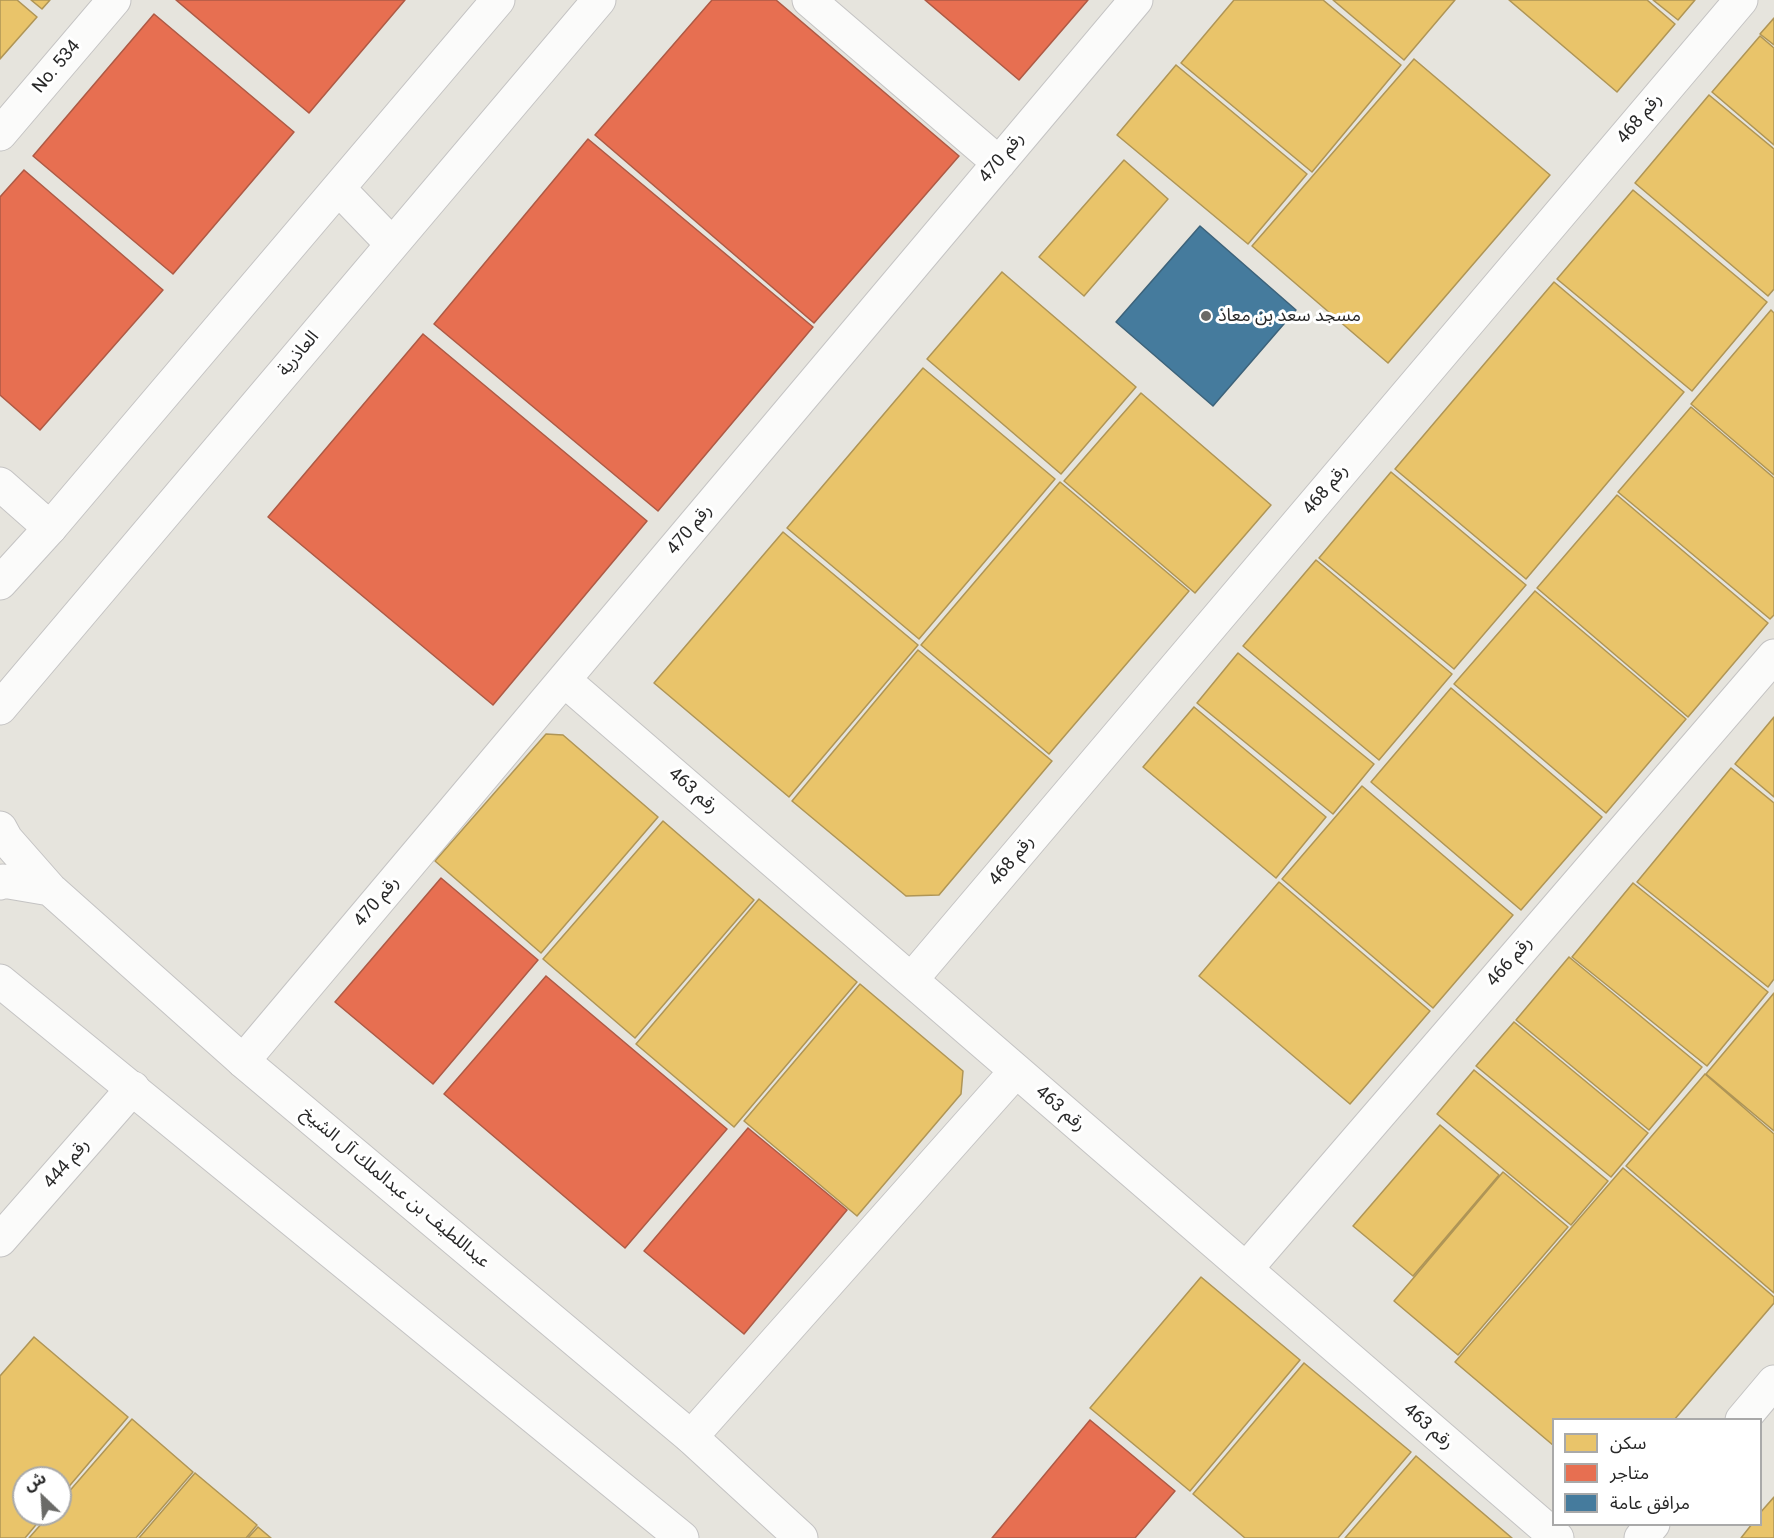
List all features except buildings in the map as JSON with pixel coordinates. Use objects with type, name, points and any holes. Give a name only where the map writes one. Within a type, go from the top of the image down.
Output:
[{"type":"street","name":"No. 534","points":[[0,134],[114,0]]},
{"type":"street","points":[[0,583],[50,528],[498,0]]},
{"type":"street","name":"العاذرية","points":[[0,708],[599,0]]},
{"type":"street","points":[[809,0],[999,163]]},
{"type":"street","name":"رقم 470","points":[[243,1061],[1136,0]]},
{"type":"street","name":"رقم 468","points":[[911,980],[1741,0]]},
{"type":"street","points":[[339,189],[392,244]]},
{"type":"street","points":[[0,484],[50,528]]},
{"type":"street","name":"رقم 466","points":[[1246,1269],[1774,656]]},
{"type":"street","name":"رقم 463","points":[[564,680],[1557,1538]]},
{"type":"street","name":"عبداللطيف بن عبدالملك آل الشيخ","points":[[0,828],[6,839],[50,889],[243,1061],[691,1437],[801,1538]]},
{"type":"street","points":[[0,883],[3,881],[50,889]]},
{"type":"street","points":[[0,981],[134,1088],[682,1538]]},
{"type":"street","points":[[691,1437],[1016,1071]]},
{"type":"street","name":"رقم 444","points":[[0,1240],[134,1088]]},
{"type":"street","points":[[1743,1418],[1774,1382]]},
{"type":"street","points":[[1641,1538],[1651,1526]]},
{"type":"place","name":"مسجد سعد بن معاذ","points":[[1206,316]]}]
